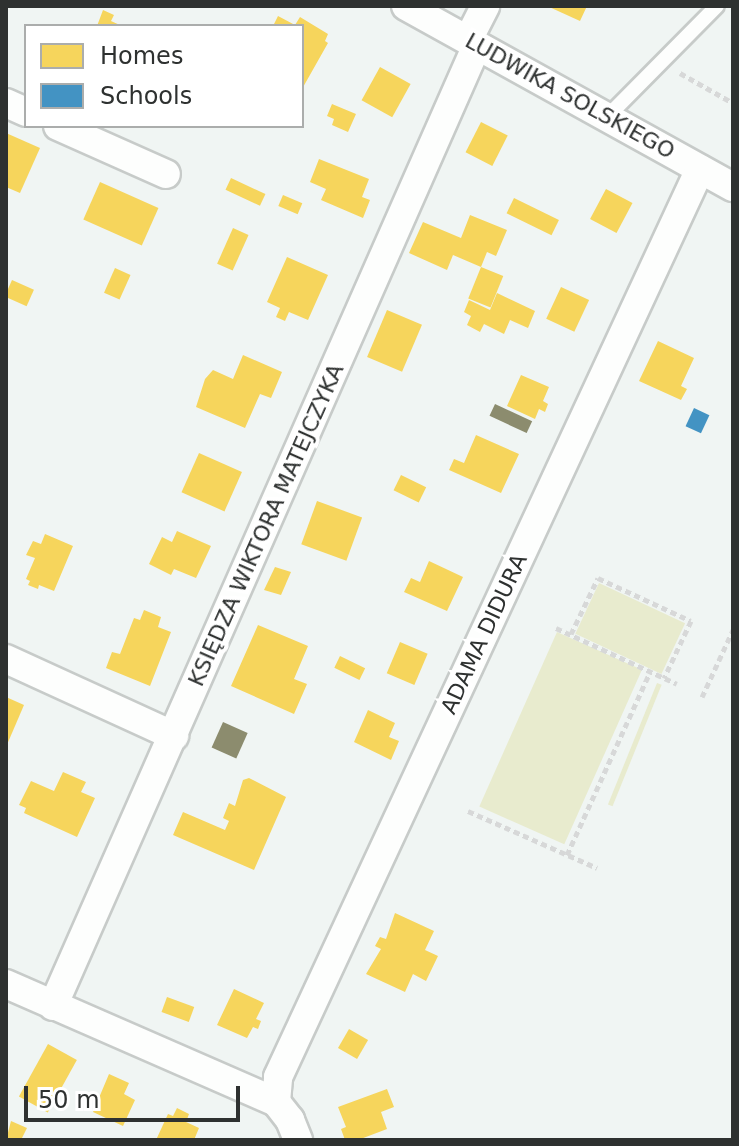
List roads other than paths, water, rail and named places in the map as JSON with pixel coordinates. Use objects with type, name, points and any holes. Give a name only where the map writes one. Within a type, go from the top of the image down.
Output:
[{"type":"street","name":"LUDWIKA SOLSKIEGO","points":[[406,6],[733,187]]},
{"type":"street","name":"KSIĘDZA WIKTORA MATEJCZYKA","points":[[53,1006],[174,736],[473,42],[485,6]]},
{"type":"street","points":[[62,128],[166,174]]},
{"type":"street","name":"ADAMA DIDURA","points":[[276,1102],[278,1077],[700,169]]},
{"type":"street","points":[[6,659],[174,736]]},
{"type":"street","points":[[6,984],[276,1102],[290,1120],[298,1140]]},
{"type":"lane","points":[[607,117],[717,6]]}]
